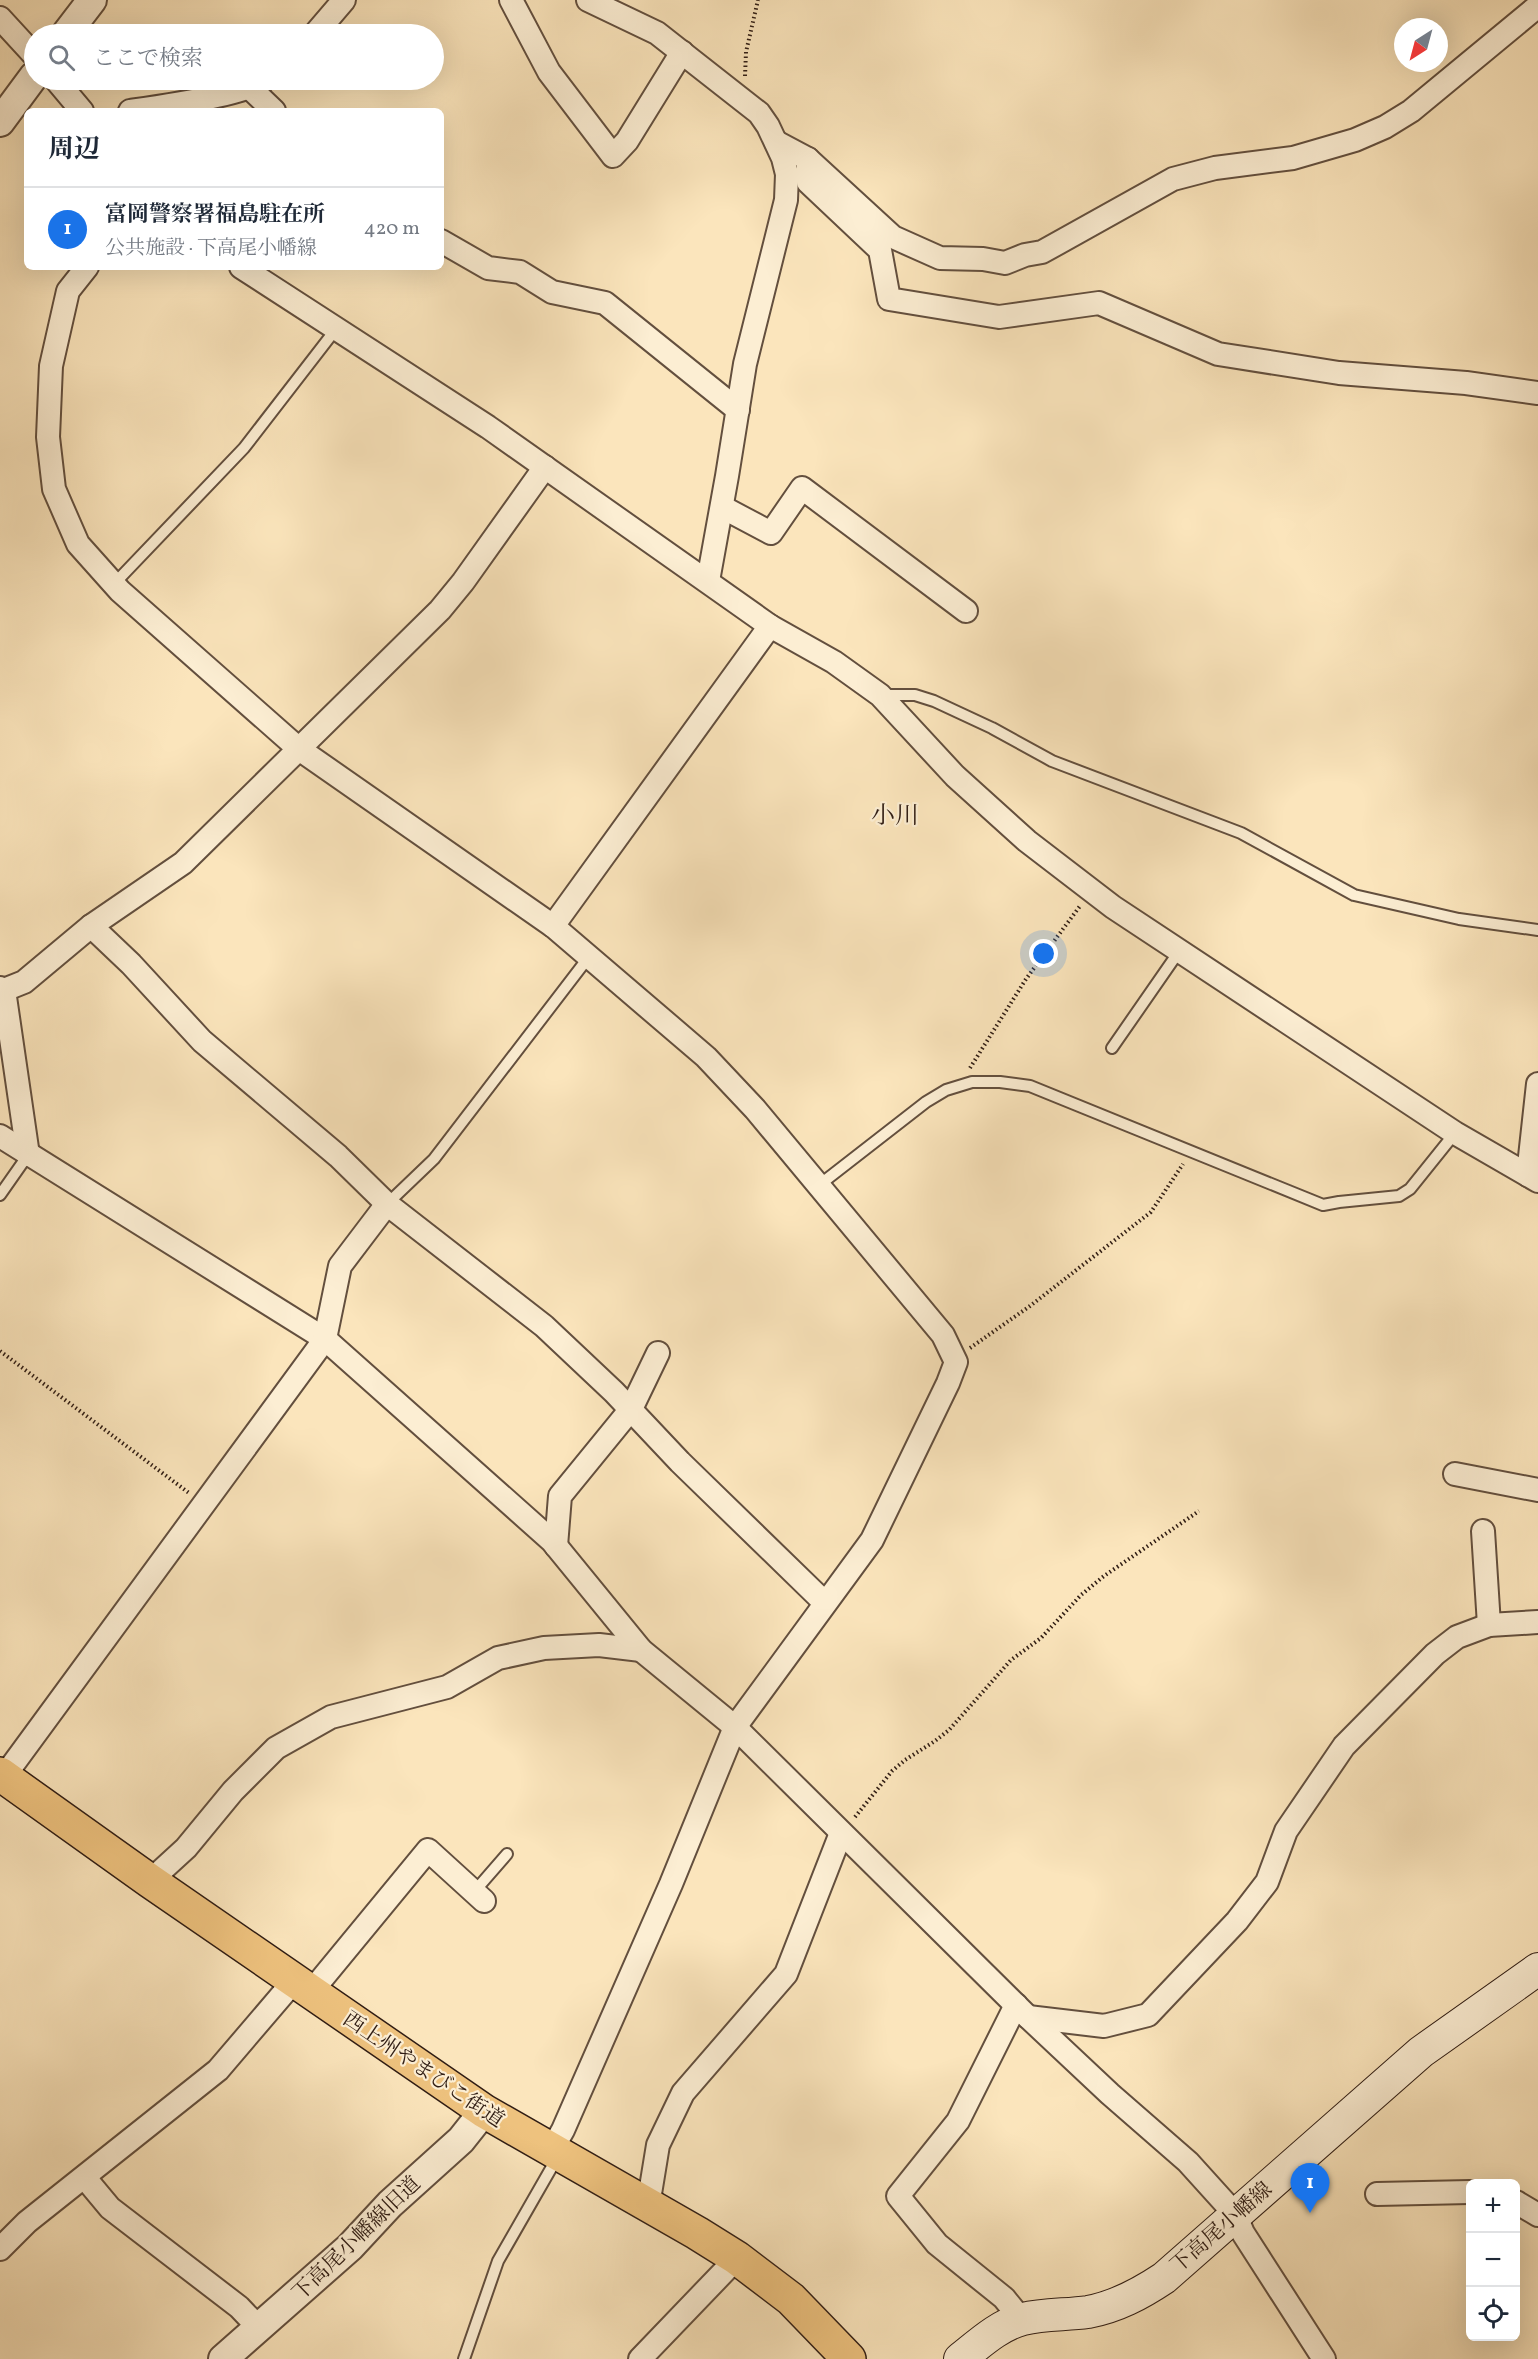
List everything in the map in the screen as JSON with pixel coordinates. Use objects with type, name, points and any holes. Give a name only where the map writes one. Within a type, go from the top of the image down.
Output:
[{"type":"highway","name":"西上州やまびこ街道","points":[[1,1777],[484,2111],[737,2258],[791,2299],[849,2359]]},
{"type":"main road","name":"下高尾小幡線","points":[[960,2359],[1000,2328],[1022,2319],[1089,2311],[1120,2303],[1142,2293],[1164,2278],[1421,2052],[1538,1969]]},
{"type":"street","points":[[74,24],[92,0]]},
{"type":"street","points":[[324,24],[344,0]]},
{"type":"street","points":[[511,0],[549,72],[613,156],[627,141],[682,52]]},
{"type":"street","points":[[588,0],[657,33],[745,100],[759,113],[776,142],[787,174],[786,200],[745,364],[708,580]]},
{"type":"street","points":[[776,142],[808,159],[893,237],[940,258],[983,259],[1005,263],[1025,255],[1042,252],[1173,179],[1215,168],[1293,158],[1355,140],[1385,127],[1411,111],[1538,6]]},
{"type":"street","points":[[0,18],[24,44]]},
{"type":"street","points":[[0,122],[24,90]]},
{"type":"street","points":[[64,90],[79,108]]},
{"type":"street","points":[[148,108],[229,90]]},
{"type":"street","points":[[261,90],[272,108]]},
{"type":"street","points":[[808,159],[808,182],[880,250],[889,299],[999,317],[1100,303],[1218,354],[1338,373],[1466,383],[1538,393]]},
{"type":"street","points":[[444,243],[488,268],[520,272],[552,292],[606,303],[738,410]]},
{"type":"street","points":[[85,270],[68,291],[51,366],[48,437],[54,489],[78,544],[114,584],[201,665],[299,749],[552,926],[706,1057],[730,1081],[943,1335],[956,1362],[872,1540],[824,1602],[735,1727],[671,1884],[555,2153]]},
{"type":"street","points":[[246,270],[488,427],[708,580],[770,626],[834,662],[880,694],[955,776],[1027,841],[1092,891],[1455,1133],[1533,1178],[1538,1084]]},
{"type":"street","points":[[28,1155],[2,989],[24,982],[91,926],[183,863],[440,610],[463,582],[545,467]]},
{"type":"street","points":[[722,507],[771,533],[802,488],[966,611]]},
{"type":"street","points":[[552,926],[770,626]]},
{"type":"street","points":[[91,926],[131,964],[202,1041],[338,1156],[387,1204],[544,1326],[631,1409],[680,1462],[824,1602]]},
{"type":"street","points":[[0,1136],[325,1339],[556,1546],[641,1650],[735,1727],[1022,2011],[1110,2094],[1188,2162],[1235,2214],[1243,2233],[1324,2359]]},
{"type":"street","points":[[1,1777],[325,1339],[340,1266],[387,1204]]},
{"type":"street","points":[[556,1546],[560,1496],[631,1409],[658,1353]]},
{"type":"street","points":[[1455,1474],[1538,1490]]},
{"type":"street","points":[[1483,1531],[1489,1625]]},
{"type":"street","points":[[1022,2011],[1104,2026],[1148,2015],[1237,1921],[1268,1882],[1286,1831],[1344,1746],[1435,1654],[1457,1637],[1489,1625],[1538,1622]]},
{"type":"street","points":[[150,1881],[186,1848],[233,1791],[276,1748],[332,1717],[447,1687],[498,1658],[532,1650],[599,1645],[641,1650]]},
{"type":"street","points":[[648,2206],[658,2145],[683,2093],[786,1974],[841,1833]]},
{"type":"street","points":[[0,2249],[27,2222],[218,2070],[302,1986],[428,1850],[479,1897]]},
{"type":"street","points":[[1022,2011],[958,2121],[898,2196],[937,2244],[1004,2298],[1022,2319]]},
{"type":"street","name":"下高尾小幡線旧道","points":[[223,2359],[342,2254],[390,2204],[461,2140],[484,2111]]},
{"type":"street","points":[[85,2178],[110,2208],[239,2307],[259,2328]]},
{"type":"street","points":[[1377,2194],[1466,2193]]},
{"type":"street","points":[[1520,2205],[1538,2215]]},
{"type":"street","points":[[640,2359],[737,2258]]},
{"type":"lane","points":[[114,584],[244,448],[336,329]]},
{"type":"lane","points":[[880,694],[915,695],[934,701],[992,728],[1052,761],[1241,832],[1354,895],[1459,919],[1538,930]]},
{"type":"lane","points":[[1112,1048],[1180,950]]},
{"type":"lane","points":[[387,1204],[434,1159],[588,958]]},
{"type":"lane","points":[[818,1186],[926,1102],[946,1090],[972,1082],[1000,1082],[1030,1086],[1275,1184],[1323,1206],[1339,1202],[1399,1196],[1410,1189],[1455,1133]]},
{"type":"lane","points":[[0,1195],[28,1155]]},
{"type":"lane","points":[[479,1897],[507,1854]]},
{"type":"lane","points":[[464,2359],[498,2261],[555,2153]]},
{"type":"path","points":[[745,100],[746,52],[758,0]]},
{"type":"path","points":[[964,1084],[969,1069],[1026,979],[1092,891]]},
{"type":"path","points":[[952,1353],[968,1349],[1030,1306],[1151,1212],[1191,1152]]},
{"type":"path","points":[[0,1351],[204,1505]]},
{"type":"path","points":[[841,1833],[892,1771],[949,1730],[1011,1660],[1041,1638],[1081,1595],[1104,1576],[1199,1511]]},
{"type":"place","name":"富岡警察署福島駐在所","points":[[1310,2213]]},
{"type":"district","name":"小川","points":[[895,815]]}]
